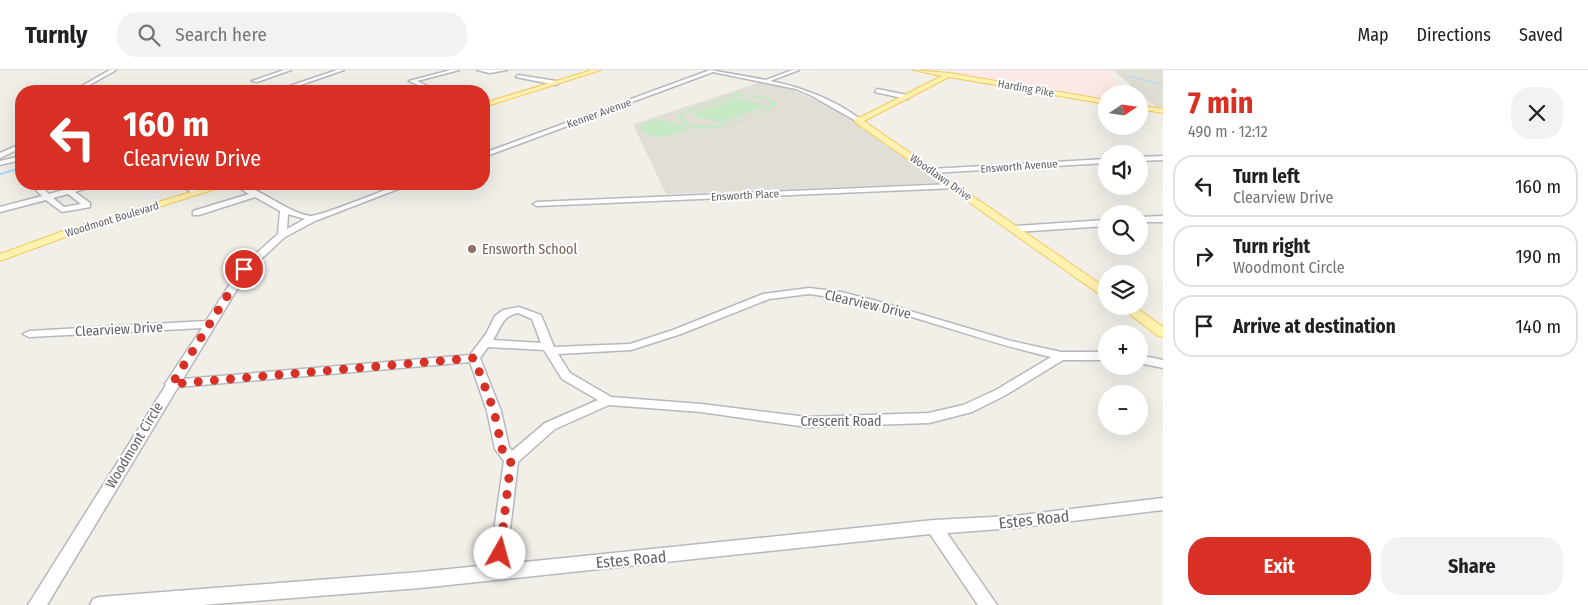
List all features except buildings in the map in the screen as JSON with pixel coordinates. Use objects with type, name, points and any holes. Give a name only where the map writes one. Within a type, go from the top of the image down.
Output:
[{"type":"main road","points":[[490,103],[598,70]]},
{"type":"main road","name":"Harding Pike","points":[[916,70],[949,72],[1098,100]]},
{"type":"main road","points":[[858,120],[907,97],[949,72]]},
{"type":"main road","points":[[1148,108],[1163,111]]},
{"type":"main road","name":"Woodlawn Drive","points":[[858,120],[1098,287]]},
{"type":"main road","name":"Woodmont Boulevard","points":[[0,258],[67,232],[204,190]]},
{"type":"main road","points":[[1138,315],[1163,333]]},
{"type":"street","points":[[87,85],[114,70]]},
{"type":"street","points":[[255,81],[289,70]]},
{"type":"street","points":[[296,85],[342,70]]},
{"type":"street","points":[[420,85],[412,82],[457,70]]},
{"type":"street","points":[[479,70],[491,72],[505,70]]},
{"type":"street","points":[[714,70],[767,80],[806,91],[858,120]]},
{"type":"street","name":"Kenner Avenue","points":[[490,154],[714,70]]},
{"type":"street","points":[[767,80],[797,70]]},
{"type":"street","points":[[518,76],[556,83]]},
{"type":"street","points":[[877,91],[907,97]]},
{"type":"street","points":[[4,162],[0,156],[15,149]]},
{"type":"street","points":[[1148,159],[1163,158]]},
{"type":"street","name":"Ensworth Avenue","points":[[931,171],[1098,161]]},
{"type":"street","name":"Ensworth Place","points":[[537,204],[952,186]]},
{"type":"street","points":[[42,190],[62,210],[87,205],[67,191]]},
{"type":"street","points":[[0,210],[71,190]]},
{"type":"street","points":[[192,190],[196,192]]},
{"type":"street","points":[[248,190],[284,210],[312,219]]},
{"type":"street","points":[[282,235],[312,219],[391,190]]},
{"type":"street","points":[[196,213],[256,194]]},
{"type":"street","points":[[282,235],[284,210]]},
{"type":"street","points":[[1148,220],[1163,219]]},
{"type":"street","points":[[1015,229],[1098,223]]},
{"type":"street","name":"Woodmont Circle","points":[[37,605],[244,269],[282,235]]},
{"type":"street","name":"Clearview Drive","points":[[484,344],[519,344],[549,349],[631,347],[677,332],[766,296],[809,291],[850,297],[1008,344],[1061,356],[1098,356]]},
{"type":"street","points":[[172,384],[474,358],[499,318],[507,312],[519,310],[538,317],[549,349]]},
{"type":"street","name":"Clearview Drive","points":[[29,334],[209,324]]},
{"type":"street","name":"Crescent Road","points":[[549,349],[566,376],[608,401],[701,408],[806,422],[929,418],[975,405],[1000,393],[1061,356]]},
{"type":"street","points":[[474,358],[494,411],[502,449],[511,460],[498,572]]},
{"type":"street","points":[[1148,361],[1163,364]]},
{"type":"street","name":"Crescent Road","points":[[511,460],[550,426],[608,401]]},
{"type":"street","name":"Estes Road","points":[[99,605],[420,580],[934,527],[1013,522],[1163,504]]},
{"type":"street","points":[[934,527],[988,605]]},
{"type":"shaded area","points":[[954,70],[1105,70],[1119,85],[1098,85],[1098,98],[957,74]]},
{"type":"shaded area","points":[[1113,70],[1163,70],[1163,108],[1156,107],[1148,100],[1148,85],[1130,85]]},
{"type":"shaded area","points":[[761,82],[792,90],[820,102],[852,120],[940,183],[666,194],[633,124]]},
{"type":"green space","points":[[737,93],[741,93],[740,95],[766,97],[777,105],[772,109],[737,122],[710,129],[686,125],[677,118],[682,112]],"holes":[[[746,96],[766,99],[772,105],[753,115],[728,124],[702,126],[682,118],[685,113],[731,97]]]},
{"type":"green space","points":[[737,98],[767,105],[721,123],[690,115]]},
{"type":"green space","points":[[660,119],[691,128],[658,137],[646,133],[640,128],[645,123]]},
{"type":"waterway","points":[[1129,76],[1163,85]]},
{"type":"waterway","points":[[0,174],[15,170]]},
{"type":"place","name":"Ensworth School","points":[[472,249]]},
{"type":"route","points":[[244,269],[172,384],[474,358],[494,411],[502,449],[511,460],[500,553]]}]
